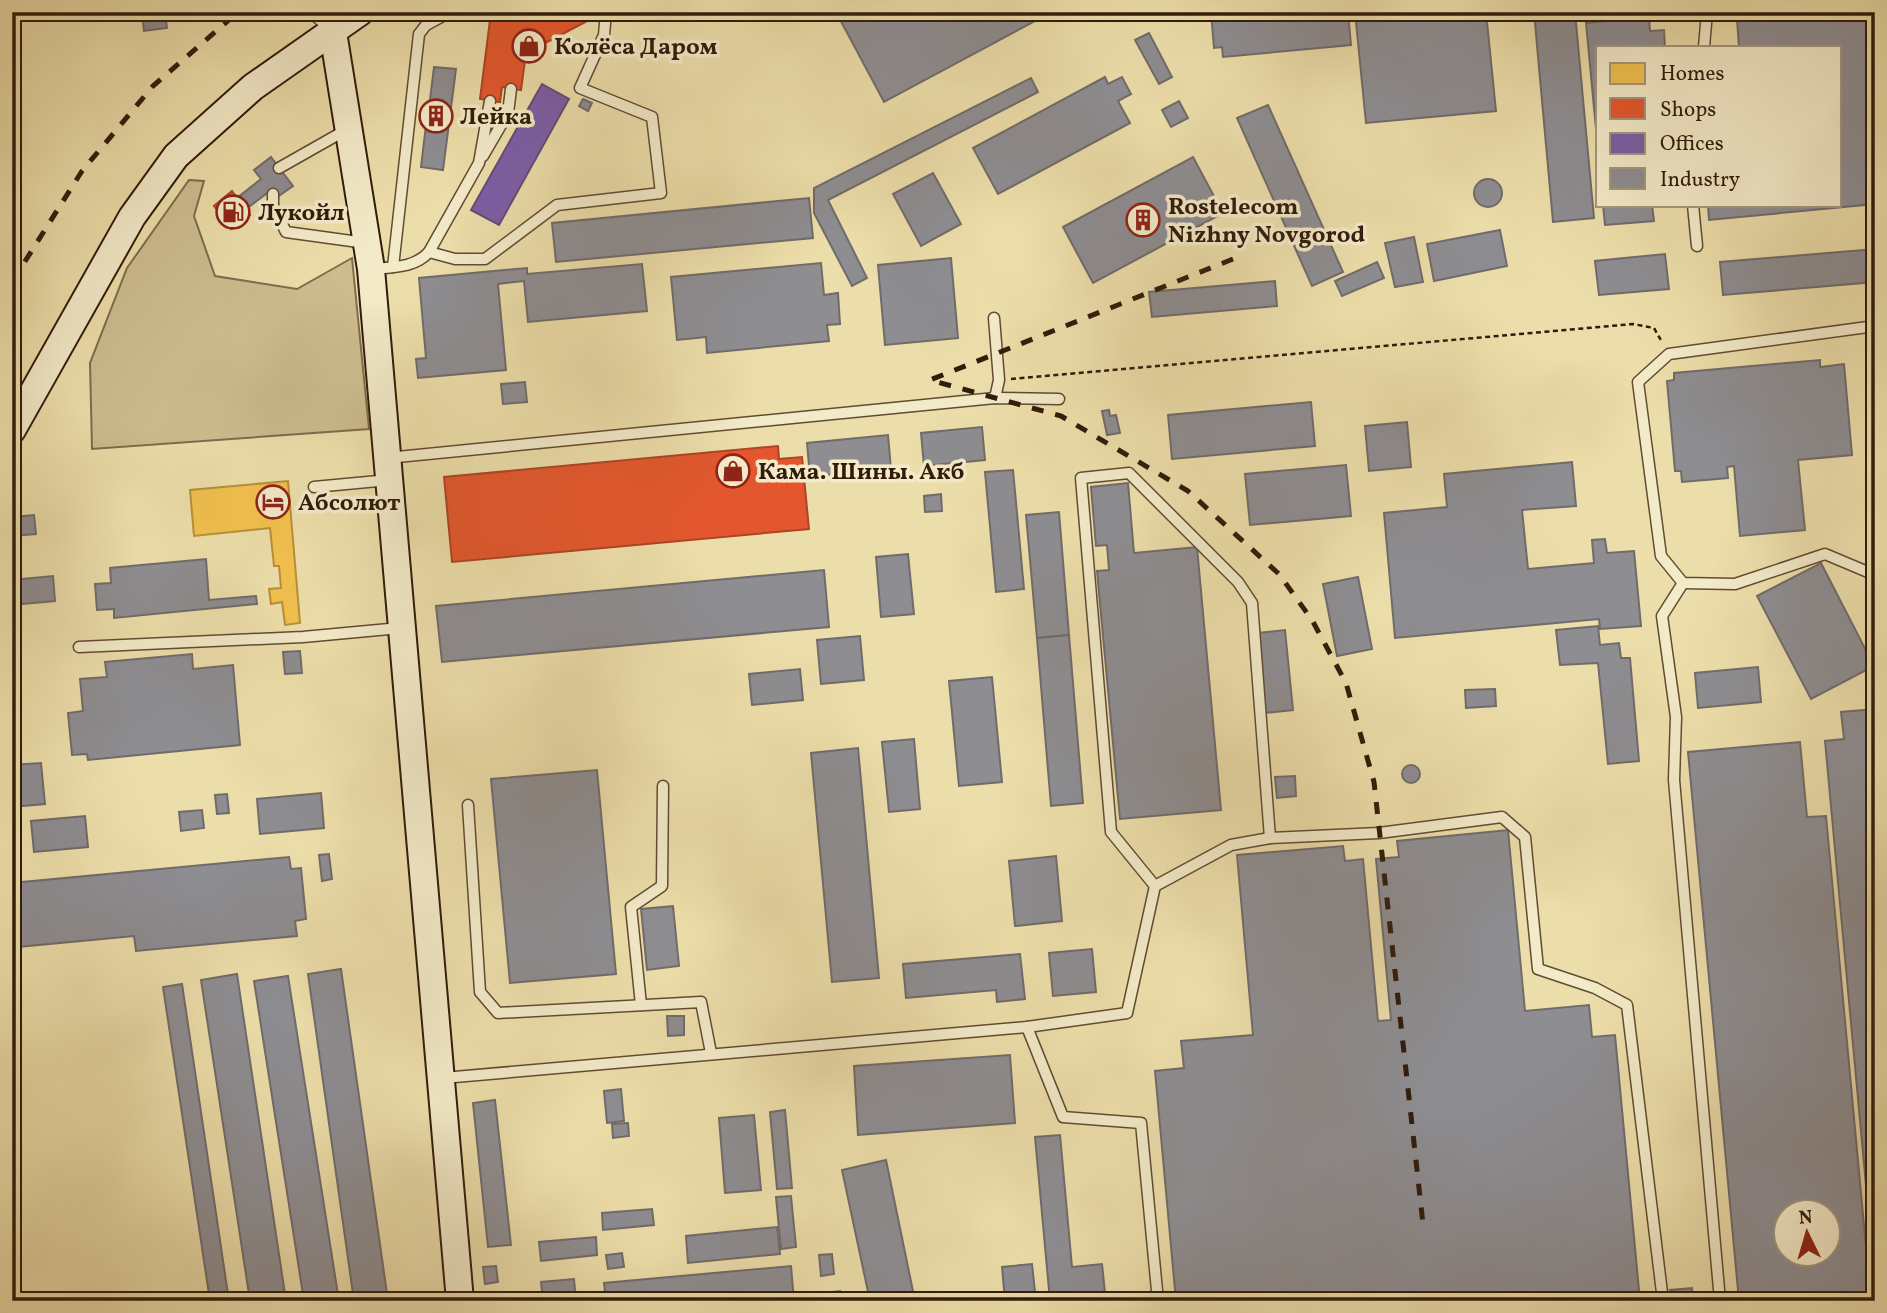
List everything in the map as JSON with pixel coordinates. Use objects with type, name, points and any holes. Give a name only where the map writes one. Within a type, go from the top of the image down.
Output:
[{"type":"street","points":[[12,430],[131,217],[176,156],[253,87],[359,12]]},
{"type":"street","points":[[333,32],[368,243],[382,268],[388,469],[460,1301]]},
{"type":"lane","points":[[311,12],[333,32]]},
{"type":"lane","points":[[450,12],[426,25],[419,34],[382,268],[421,260],[429,251],[508,113],[512,89]]},
{"type":"lane","points":[[429,251],[455,259],[485,259],[557,205],[661,193],[652,117],[580,88],[604,35],[606,12]]},
{"type":"lane","points":[[1704,46],[1707,12]]},
{"type":"lane","points":[[479,163],[491,100]]},
{"type":"lane","points":[[279,168],[349,128]]},
{"type":"lane","points":[[273,194],[273,206],[286,232],[368,243]]},
{"type":"lane","points":[[1693,206],[1697,246]]},
{"type":"lane","points":[[994,318],[999,380],[995,398]]},
{"type":"lane","points":[[1875,326],[1669,354],[1638,382],[1661,556],[1683,583],[1735,584],[1825,554],[1875,575]]},
{"type":"lane","points":[[314,487],[388,469],[995,398],[1059,399]]},
{"type":"lane","points":[[1155,886],[1111,832],[1081,478],[1129,473],[1238,582],[1252,603],[1270,838]]},
{"type":"lane","points":[[1683,583],[1662,616],[1675,717],[1674,780],[1720,1301]]},
{"type":"lane","points":[[79,647],[303,637],[401,628]]},
{"type":"lane","points":[[641,1005],[631,907],[662,886],[663,786]]},
{"type":"lane","points":[[468,805],[481,992],[498,1013],[701,1002],[711,1053]]},
{"type":"lane","points":[[439,1079],[1027,1027],[1127,1013],[1155,886],[1231,845],[1270,838],[1379,833],[1502,817],[1525,837],[1538,969],[1595,988],[1627,1004],[1663,1301]]},
{"type":"lane","points":[[1027,1027],[1063,1117],[1141,1123],[1158,1301]]},
{"type":"path","points":[[999,380],[1633,324],[1654,328],[1669,354]]},
{"type":"shaded area","points":[[189,180],[204,181],[194,216],[215,276],[297,289],[352,258],[369,429],[92,449],[90,363],[127,268]]},
{"type":"building: Homes","points":[[288,481],[300,623],[285,625],[282,602],[271,604],[269,589],[281,588],[279,566],[274,566],[270,528],[194,536],[190,490]]},
{"type":"building: Shops","points":[[491,12],[527,16],[528,12],[590,12],[593,18],[526,53],[521,90],[502,87],[500,102],[480,99]]},
{"type":"building: Shops","name":"Лукойл","points":[[232,191],[250,215],[231,229],[214,206]]},
{"type":"building: Shops","points":[[778,446],[779,459],[802,457],[809,529],[452,562],[444,477]]},
{"type":"building: Offices","points":[[542,84],[569,99],[499,225],[471,210]]},
{"type":"building: Industry","points":[[142,12],[165,12],[167,28],[144,31]]},
{"type":"building: Industry","points":[[617,12],[635,12],[635,15],[617,16]]},
{"type":"building: Industry","points":[[836,12],[1049,12],[1050,13],[884,102]]},
{"type":"building: Industry","points":[[1211,12],[1348,12],[1351,45],[1223,57],[1222,47],[1214,48]]},
{"type":"building: Industry","points":[[1355,12],[1486,12],[1496,111],[1366,123]]},
{"type":"building: Industry","points":[[1534,12],[1575,12],[1594,218],[1553,222]]},
{"type":"building: Industry","points":[[1760,12],[1875,12],[1875,204],[1709,220],[1708,206],[1842,206],[1842,46],[1739,46],[1737,19],[1760,16]]},
{"type":"building: Industry","points":[[1649,17],[1650,31],[1664,30],[1665,46],[1596,46],[1596,129],[1586,23]]},
{"type":"building: Industry","points":[[1149,33],[1172,77],[1159,84],[1135,40]]},
{"type":"building: Industry","name":"Лейка","points":[[434,67],[456,69],[443,170],[421,167],[426,125],[421,124],[423,107],[429,108]]},
{"type":"building: Industry","points":[[1105,77],[1108,84],[1122,77],[1131,94],[1118,101],[1130,123],[998,194],[973,148]]},
{"type":"building: Industry","points":[[1031,78],[1038,92],[828,200],[867,278],[852,286],[814,213],[814,188]]},
{"type":"building: Industry","points":[[583,99],[592,103],[588,111],[579,106]]},
{"type":"building: Industry","points":[[1179,101],[1188,118],[1171,127],[1162,110]]},
{"type":"building: Industry","points":[[1268,105],[1343,272],[1312,286],[1237,118]]},
{"type":"building: Industry","points":[[271,157],[293,186],[276,198],[270,191],[246,209],[237,198],[261,179],[254,170]]},
{"type":"building: Industry","name":"Rostelecom Nizhny Novgorod","points":[[1193,157],[1223,213],[1093,283],[1063,227]]},
{"type":"building: Industry","points":[[933,173],[961,224],[921,246],[893,194]]},
{"type":"building: Industry","points":[[1488,179],[1498,183],[1502,193],[1498,203],[1488,207],[1478,203],[1474,193],[1478,183]]},
{"type":"building: Industry","points":[[809,198],[813,238],[556,262],[552,223]]},
{"type":"building: Industry","points":[[1603,206],[1652,206],[1654,221],[1605,225]]},
{"type":"building: Industry","points":[[1500,230],[1507,266],[1434,281],[1427,244]]},
{"type":"building: Industry","points":[[1414,237],[1423,282],[1395,287],[1385,243]]},
{"type":"building: Industry","points":[[1875,249],[1875,282],[1723,295],[1720,262]]},
{"type":"building: Industry","points":[[1665,254],[1669,289],[1599,295],[1595,261]]},
{"type":"building: Industry","points":[[951,258],[958,338],[885,345],[878,265]]},
{"type":"building: Industry","points":[[1377,262],[1384,278],[1342,296],[1335,281]]},
{"type":"building: Industry","points":[[821,263],[824,295],[838,293],[840,324],[827,325],[829,341],[707,353],[706,337],[677,340],[671,277]]},
{"type":"building: Industry","points":[[642,264],[647,311],[528,322],[524,281],[498,284],[506,370],[418,378],[416,359],[426,358],[419,278],[527,268],[527,274]]},
{"type":"building: Industry","points":[[1275,281],[1277,306],[1152,317],[1149,292]]},
{"type":"building: Industry","points":[[1820,360],[1820,367],[1844,364],[1852,455],[1798,460],[1805,530],[1740,536],[1734,466],[1727,467],[1728,478],[1682,482],[1681,471],[1675,471],[1667,381],[1674,380],[1674,373]]},
{"type":"building: Industry","points":[[525,382],[527,402],[503,404],[501,384]]},
{"type":"building: Industry","points":[[1311,402],[1315,446],[1172,459],[1168,415]]},
{"type":"building: Industry","points":[[1109,410],[1110,416],[1116,415],[1120,433],[1107,435],[1102,411]]},
{"type":"building: Industry","points":[[1407,422],[1411,467],[1369,471],[1365,426]]},
{"type":"building: Industry","points":[[982,427],[985,460],[924,466],[921,433]]},
{"type":"building: Industry","points":[[888,435],[891,469],[810,477],[807,443]]},
{"type":"building: Industry","points":[[1572,462],[1576,506],[1522,510],[1528,569],[1594,563],[1592,540],[1605,539],[1607,553],[1634,551],[1641,626],[1600,629],[1599,619],[1395,638],[1384,513],[1447,507],[1444,474]]},
{"type":"building: Industry","points":[[1346,465],[1351,516],[1250,525],[1245,474]]},
{"type":"building: Industry","points":[[1013,470],[1024,589],[996,592],[985,472]]},
{"type":"building: Industry","points":[[1128,483],[1134,553],[1197,547],[1221,810],[1120,819],[1097,571],[1109,570],[1107,545],[1096,546],[1091,487]]},
{"type":"building: Industry","points":[[941,494],[942,511],[925,512],[924,496]]},
{"type":"building: Industry","points":[[1059,512],[1069,635],[1037,638],[1026,515]]},
{"type":"building: Industry","points":[[34,515],[36,534],[12,536],[12,517]]},
{"type":"building: Industry","points":[[908,554],[914,614],[881,617],[876,557]]},
{"type":"building: Industry","points":[[206,559],[209,600],[256,596],[257,604],[114,618],[114,609],[97,610],[95,584],[111,583],[110,568]]},
{"type":"building: Industry","points":[[1821,563],[1874,666],[1811,699],[1757,596]]},
{"type":"building: Industry","points":[[824,570],[829,627],[442,662],[436,606]]},
{"type":"building: Industry","points":[[53,576],[55,601],[12,605],[12,580]]},
{"type":"building: Industry","points":[[1358,577],[1372,649],[1337,656],[1323,584]]},
{"type":"building: Industry","points":[[12,606],[18,665],[12,665]]},
{"type":"building: Industry","points":[[1598,626],[1600,645],[1619,643],[1621,658],[1630,658],[1639,761],[1608,764],[1598,663],[1560,665],[1556,630]]},
{"type":"building: Industry","points":[[1285,630],[1293,710],[1265,713],[1258,633]]},
{"type":"building: Industry","points":[[1069,635],[1083,803],[1051,806],[1037,638]]},
{"type":"building: Industry","points":[[860,636],[864,680],[821,684],[817,640]]},
{"type":"building: Industry","points":[[300,651],[302,673],[285,674],[283,652]]},
{"type":"building: Industry","points":[[192,654],[193,669],[233,665],[240,745],[88,760],[87,754],[72,755],[68,713],[83,711],[80,679],[107,677],[105,662]]},
{"type":"building: Industry","points":[[1758,667],[1761,702],[1698,708],[1695,673]]},
{"type":"building: Industry","points":[[800,669],[803,700],[752,705],[749,674]]},
{"type":"building: Industry","points":[[992,677],[1002,782],[959,786],[949,681]]},
{"type":"building: Industry","points":[[1495,689],[1496,706],[1466,708],[1465,690]]},
{"type":"building: Industry","points":[[1875,709],[1875,1283],[1825,741],[1844,739],[1841,712]]},
{"type":"building: Industry","points":[[914,739],[920,809],[889,812],[882,742]]},
{"type":"building: Industry","points":[[1800,742],[1807,817],[1826,816],[1871,1301],[1739,1301],[1688,752]]},
{"type":"building: Industry","points":[[858,748],[879,978],[832,982],[811,753]]},
{"type":"building: Industry","points":[[41,763],[45,804],[12,807],[12,765]]},
{"type":"building: Industry","points":[[1411,765],[1417,768],[1420,774],[1417,780],[1411,783],[1405,780],[1402,774],[1405,768]]},
{"type":"building: Industry","points":[[597,770],[616,974],[510,983],[491,779]]},
{"type":"building: Industry","points":[[1295,776],[1296,796],[1277,798],[1275,777]]},
{"type":"building: Industry","points":[[321,793],[324,828],[260,834],[257,799]]},
{"type":"building: Industry","points":[[227,794],[229,813],[217,814],[215,795]]},
{"type":"building: Industry","points":[[202,810],[204,828],[181,831],[179,812]]},
{"type":"building: Industry","points":[[85,816],[88,847],[34,852],[31,821]]},
{"type":"building: Industry","points":[[1508,830],[1525,1011],[1589,1005],[1592,1037],[1615,1035],[1640,1301],[1176,1301],[1155,1071],[1184,1068],[1181,1041],[1253,1035],[1237,855],[1343,846],[1345,861],[1363,859],[1378,1021],[1391,1020],[1376,859],[1399,857],[1397,841]]},
{"type":"building: Industry","points":[[329,854],[332,879],[322,881],[319,855]]},
{"type":"building: Industry","points":[[1056,856],[1062,921],[1015,926],[1009,861]]},
{"type":"building: Industry","points":[[289,857],[291,869],[301,868],[306,919],[295,921],[297,936],[136,951],[134,936],[18,947],[19,960],[12,960],[12,883]]},
{"type":"building: Industry","points":[[673,906],[679,966],[647,970],[641,909]]},
{"type":"building: Industry","points":[[1092,949],[1096,992],[1053,996],[1049,953]]},
{"type":"building: Industry","points":[[1020,954],[1025,999],[997,1002],[996,990],[906,998],[903,964]]},
{"type":"building: Industry","points":[[341,969],[388,1301],[354,1301],[308,974]]},
{"type":"building: Industry","points":[[237,974],[286,1301],[250,1301],[201,980]]},
{"type":"building: Industry","points":[[288,976],[339,1301],[304,1301],[254,981]]},
{"type":"building: Industry","points":[[182,984],[229,1301],[210,1301],[163,987]]},
{"type":"building: Industry","points":[[667,1016],[684,1016],[684,1035],[668,1036]]},
{"type":"building: Industry","points":[[1010,1055],[1015,1123],[858,1135],[854,1066]]},
{"type":"building: Industry","points":[[621,1089],[624,1121],[607,1123],[604,1091]]},
{"type":"building: Industry","points":[[495,1100],[511,1245],[488,1247],[473,1103]]},
{"type":"building: Industry","points":[[785,1110],[792,1188],[777,1189],[770,1112]]},
{"type":"building: Industry","points":[[754,1115],[761,1190],[725,1193],[719,1118]]},
{"type":"building: Industry","points":[[628,1123],[629,1136],[613,1138],[612,1124]]},
{"type":"building: Industry","points":[[1060,1135],[1072,1267],[1102,1264],[1105,1293],[1075,1296],[1075,1301],[1050,1301],[1035,1137]]},
{"type":"building: Industry","points":[[886,1160],[915,1301],[870,1301],[842,1170]]},
{"type":"building: Industry","points":[[791,1196],[796,1247],[781,1249],[776,1197]]},
{"type":"building: Industry","points":[[652,1209],[654,1225],[603,1230],[602,1213]]},
{"type":"building: Industry","points":[[777,1227],[780,1254],[688,1263],[686,1236]]},
{"type":"building: Industry","points":[[596,1237],[597,1255],[541,1261],[539,1242]]},
{"type":"building: Industry","points":[[622,1253],[624,1267],[608,1269],[606,1255]]},
{"type":"building: Industry","points":[[832,1254],[834,1274],[821,1276],[819,1255]]},
{"type":"building: Industry","points":[[1032,1264],[1036,1301],[1005,1301],[1002,1267]]},
{"type":"building: Industry","points":[[496,1266],[498,1282],[485,1284],[483,1267]]},
{"type":"building: Industry","points":[[791,1266],[794,1301],[606,1301],[604,1283]]},
{"type":"building: Industry","points":[[574,1279],[576,1301],[543,1301],[541,1282]]},
{"type":"building: Industry","points":[[1692,1288],[1693,1301],[1671,1301],[1670,1290]]},
{"type":"building: Industry","points":[[840,1291],[841,1301],[824,1301],[823,1293]]},
{"type":"railway","points":[[12,282],[82,171],[153,86],[238,12]]},
{"type":"railway","points":[[1233,259],[930,380],[1061,416],[1188,491],[1279,574],[1312,620],[1346,683],[1374,782],[1423,1224]]},
{"type":"place","name":"Колёса Даром","points":[[529,46]]},
{"type":"place","name":"Лейка","points":[[436,116]]},
{"type":"place","name":"Лукойл","points":[[233,212]]},
{"type":"place","name":"Rostelecom Nizhny Novgorod","points":[[1143,220]]},
{"type":"place","name":"Кама. Шины. Акб","points":[[733,471]]},
{"type":"place","name":"Абсолют","points":[[273,502]]}]
